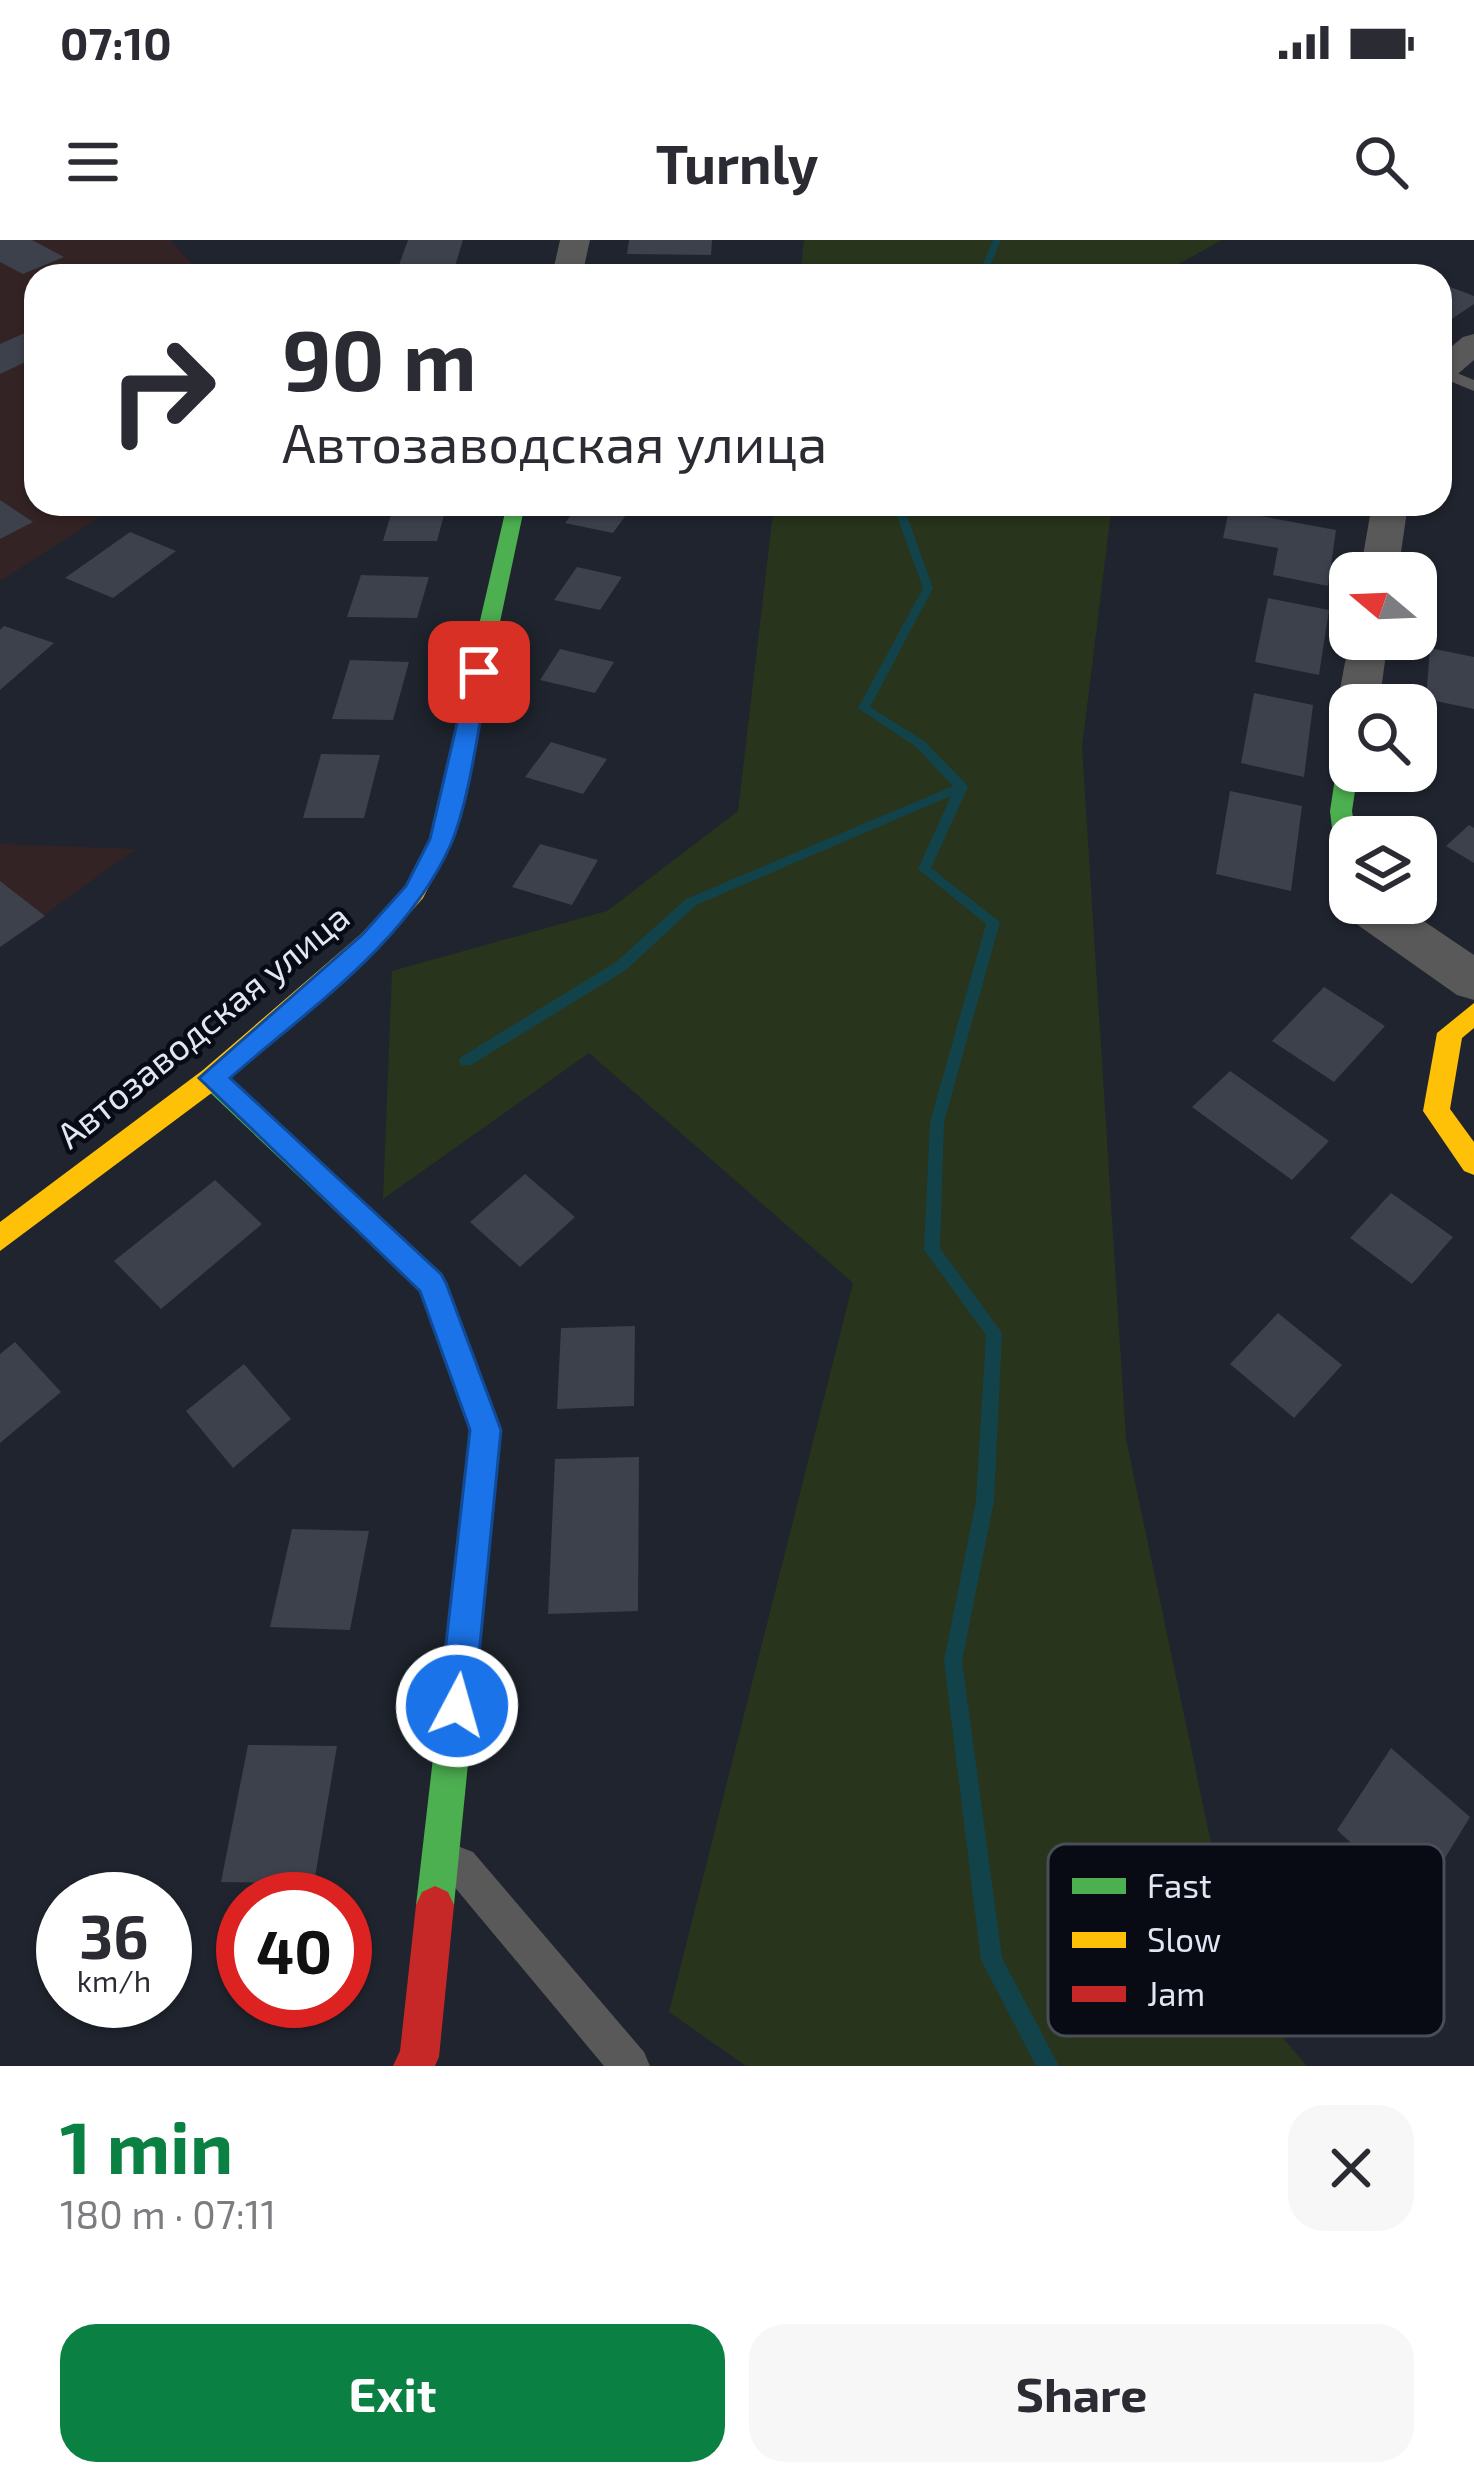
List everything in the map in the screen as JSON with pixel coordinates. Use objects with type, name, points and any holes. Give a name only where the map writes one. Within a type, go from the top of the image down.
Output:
[{"type":"street","name":"Автозаводская улица","points":[[0,1238],[212,1078],[370,941],[415,892],[442,839],[513,516]]},
{"type":"street","points":[[1382,552],[1388,516]]},
{"type":"street","points":[[1391,924],[1474,981]]},
{"type":"street","points":[[1474,1013],[1450,1033],[1436,1111],[1474,1163]]},
{"type":"street","points":[[212,1078],[431,1283],[485,1430],[419,2057],[413,2066]]},
{"type":"lane","points":[[442,1843],[630,2066]]},
{"type":"shaded area","points":[[0,240],[170,240],[192,264],[24,264],[24,516],[101,516],[0,581]]},
{"type":"shaded area","points":[[0,844],[135,849],[0,947]]},
{"type":"green space","points":[[804,240],[1222,240],[1179,264],[801,264]]},
{"type":"green space","points":[[773,516],[1111,516],[1082,747],[1126,1439],[1211,1844],[1048,1844],[1048,2036],[1281,2036],[1307,2066],[746,2066],[669,2012],[853,1283],[589,1053],[383,1199],[392,971],[607,911],[738,811]]},
{"type":"building","points":[[0,240],[32,240],[64,257],[47,264],[24,264],[23,274],[0,262]]},
{"type":"building","points":[[408,240],[463,240],[456,264],[399,264]]},
{"type":"building","points":[[629,240],[712,240],[711,255],[627,254]]},
{"type":"building","points":[[1452,288],[1474,296],[1474,304],[1452,319]]},
{"type":"building","points":[[24,333],[24,363],[0,374],[0,344]]},
{"type":"building","points":[[0,500],[33,522],[0,539]]},
{"type":"building","points":[[390,516],[444,516],[437,541],[383,541]]},
{"type":"building","points":[[570,516],[625,516],[613,533],[565,523]]},
{"type":"building","points":[[1228,516],[1261,516],[1336,530],[1333,552],[1329,552],[1328,586],[1273,575],[1278,548],[1223,538]]},
{"type":"building","points":[[130,532],[176,551],[113,598],[65,578]]},
{"type":"building","points":[[577,567],[622,577],[600,610],[554,600]]},
{"type":"building","points":[[361,575],[429,577],[417,618],[347,617]]},
{"type":"building","points":[[1268,598],[1329,610],[1319,675],[1255,662]]},
{"type":"building","points":[[4,626],[54,643],[0,690],[0,630]]},
{"type":"building","points":[[560,649],[614,662],[595,693],[540,680]]},
{"type":"building","points":[[1437,649],[1474,657],[1474,709],[1437,701],[1437,684],[1427,684],[1429,660],[1437,660]]},
{"type":"building","points":[[350,660],[409,662],[393,720],[332,719]]},
{"type":"building","points":[[1254,693],[1313,705],[1304,777],[1241,763]]},
{"type":"building","points":[[551,742],[607,759],[583,794],[525,777]]},
{"type":"building","points":[[321,754],[380,755],[364,818],[303,818]]},
{"type":"building","points":[[1230,791],[1302,806],[1291,891],[1216,874]]},
{"type":"building","points":[[1469,825],[1474,828],[1474,863],[1446,846]]},
{"type":"building","points":[[540,844],[598,860],[572,905],[512,887]]},
{"type":"building","points":[[0,881],[45,916],[0,947]]},
{"type":"building","points":[[1324,987],[1385,1026],[1334,1082],[1272,1041]]},
{"type":"building","points":[[1230,1071],[1329,1141],[1292,1180],[1192,1107]]},
{"type":"building","points":[[525,1174],[575,1217],[520,1267],[470,1222]]},
{"type":"building","points":[[215,1180],[262,1224],[161,1309],[114,1261]]},
{"type":"building","points":[[1391,1193],[1453,1237],[1412,1284],[1350,1238]]},
{"type":"building","points":[[1278,1313],[1342,1365],[1294,1418],[1230,1364]]},
{"type":"building","points":[[635,1326],[634,1406],[557,1409],[561,1328]]},
{"type":"building","points":[[15,1342],[61,1392],[0,1443],[0,1354]]},
{"type":"building","points":[[244,1364],[291,1419],[233,1468],[186,1411]]},
{"type":"building","points":[[639,1457],[638,1611],[548,1614],[555,1459]]},
{"type":"building","points":[[292,1529],[369,1531],[350,1630],[270,1627]]},
{"type":"building","points":[[248,1745],[337,1746],[316,1872],[223,1872]]},
{"type":"building","points":[[1391,1748],[1470,1817],[1444,1860],[1444,1844],[1352,1844],[1337,1830]]},
{"type":"waterway","points":[[987,264],[997,240]]},
{"type":"waterway","points":[[902,516],[928,588],[864,708],[920,744],[962,787]]},
{"type":"waterway","points":[[466,1061],[621,966],[691,902],[962,787]]},
{"type":"waterway","points":[[962,787],[924,869],[993,922],[937,1122],[932,1250],[994,1333],[985,1501],[953,1661],[992,1960],[1048,2066]]},
{"type":"traffic: fast","points":[[471,707],[513,516]]},
{"type":"traffic: fast","points":[[1342,816],[1344,792]]},
{"type":"traffic: fast","points":[[212,1078],[431,1283],[486,1430],[435,1905]]},
{"type":"traffic: slow","points":[[0,1238],[212,1078],[370,941],[415,892],[442,839],[471,707]]},
{"type":"traffic: slow","points":[[1474,1013],[1450,1033],[1436,1111],[1474,1163]]},
{"type":"traffic: jam","points":[[413,2066],[419,2057],[435,1905]]},
{"type":"route","points":[[457,1706],[485,1430],[431,1283],[212,1078],[370,941],[415,892],[442,839],[479,672]]}]
